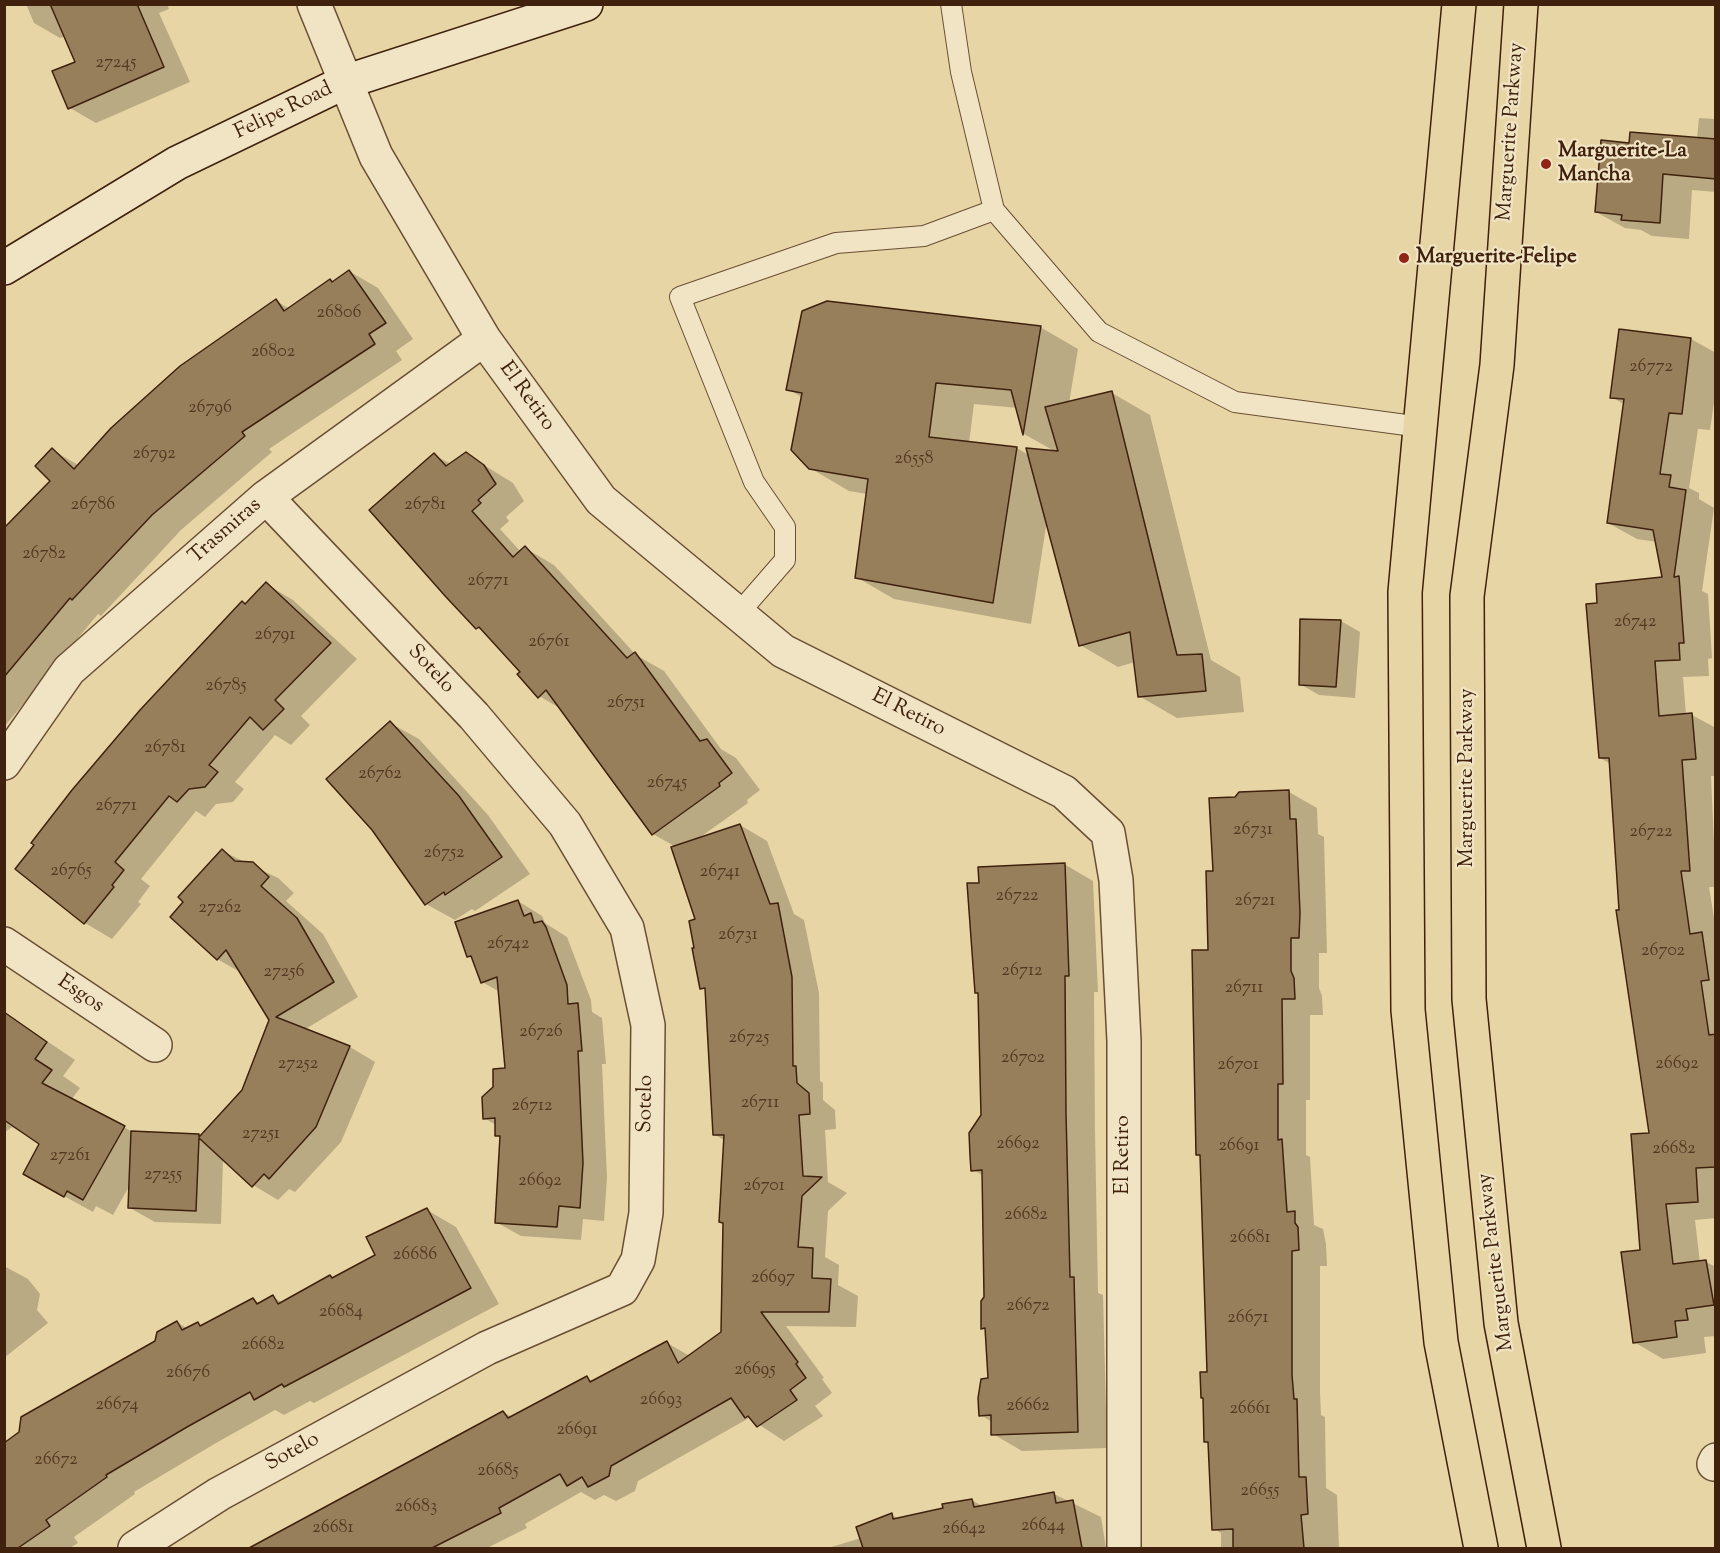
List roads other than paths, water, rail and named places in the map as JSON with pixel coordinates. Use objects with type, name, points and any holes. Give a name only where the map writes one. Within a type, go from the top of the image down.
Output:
[{"type":"main road","points":[[1459,4],[1405,592],[1408,1010],[1440,1342],[1481,1548]]},
{"type":"main road","name":"Marguerite Parkway","points":[[1521,4],[1497,365],[1467,596],[1469,999],[1501,1323],[1544,1548]]},
{"type":"street","name":"El Retiro","points":[[314,4],[376,156],[484,339],[601,500],[783,651],[1064,792],[1108,832],[1116,880],[1124,1041],[1124,1548]]},
{"type":"street","name":"Felipe Road","points":[[4,268],[177,164],[345,82],[586,4]]},
{"type":"street","name":"Trasmiras","points":[[4,764],[69,670],[266,496],[484,339]]},
{"type":"street","name":"Sotelo","points":[[135,1548],[219,1494],[487,1348],[622,1289],[638,1260],[646,1213],[648,1025],[627,928],[565,824],[474,716],[266,496]]},
{"type":"street","name":"Esgos","points":[[4,944],[155,1045]]},
{"type":"lane","points":[[951,4],[961,72],[994,210],[1099,332],[1235,402],[1421,427]]},
{"type":"lane","points":[[738,614],[785,560],[784,527],[754,482],[680,297],[836,243],[924,236],[994,210]]},
{"type":"place","name":"Marguerite-La Mancha","points":[[1546,164]]},
{"type":"place","name":"Marguerite-Felipe","points":[[1404,258]]}]
